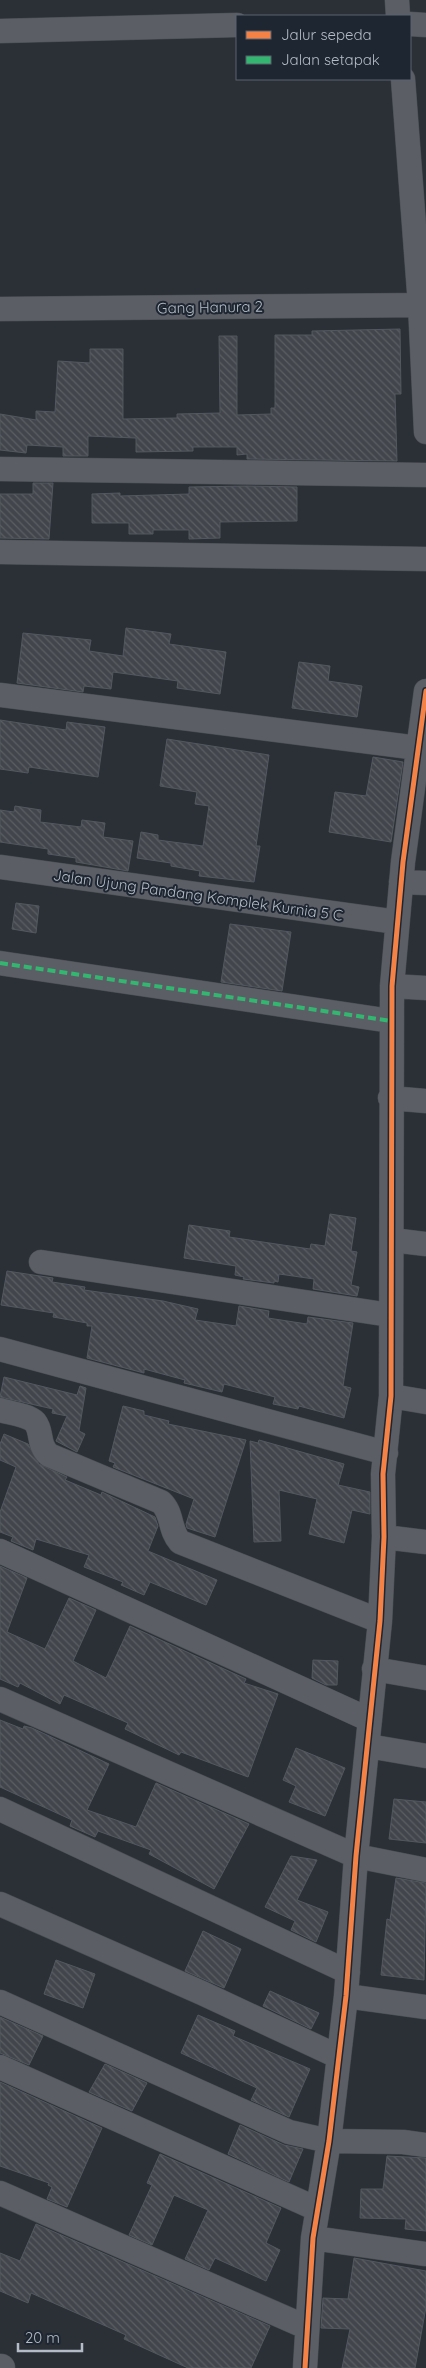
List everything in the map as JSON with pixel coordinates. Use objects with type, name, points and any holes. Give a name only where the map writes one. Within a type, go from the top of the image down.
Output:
[{"type":"street","points":[[397,0],[398,15]]},
{"type":"street","points":[[411,24],[426,24]]},
{"type":"street","points":[[0,31],[236,25]]},
{"type":"street","points":[[403,80],[423,305],[426,432]]},
{"type":"street","name":"Gang Hanura 2","points":[[0,309],[423,305]]},
{"type":"street","points":[[0,469],[426,475]]},
{"type":"street","points":[[0,552],[426,559]]},
{"type":"street","points":[[0,694],[418,748]]},
{"type":"street","points":[[305,2368],[306,2327],[313,2238],[329,2141],[346,1996],[356,1856],[380,1621],[384,1537],[383,1474],[391,1396],[390,1021],[401,882],[425,700]]},
{"type":"street","name":"Jalan Ujung Pandang Komplek Kurnia 5 C","points":[[0,868],[397,922]]},
{"type":"street","points":[[401,882],[426,883]]},
{"type":"street","points":[[0,963],[390,1021]]},
{"type":"street","points":[[392,986],[426,988]]},
{"type":"street","points":[[390,1098],[426,1101]]},
{"type":"street","points":[[392,1240],[426,1244]]},
{"type":"street","points":[[41,1262],[390,1314]]},
{"type":"street","points":[[0,1349],[386,1454]]},
{"type":"street","points":[[391,1396],[426,1402]]},
{"type":"street","points":[[0,1410],[32,1420],[36,1424],[42,1448],[49,1455],[161,1502],[168,1510],[173,1534],[180,1542],[380,1621]]},
{"type":"street","points":[[384,1537],[426,1542]]},
{"type":"street","points":[[0,1551],[370,1720]]},
{"type":"street","points":[[374,1669],[426,1678]]},
{"type":"street","points":[[0,1699],[356,1856],[426,1870]]},
{"type":"street","points":[[368,1746],[426,1756]]},
{"type":"street","points":[[0,1809],[348,1972]]},
{"type":"street","points":[[0,1904],[193,1989],[339,2057]]},
{"type":"street","points":[[346,1996],[426,2007]]},
{"type":"street","points":[[0,2002],[289,2132],[329,2141],[403,2142],[426,2145]]},
{"type":"street","points":[[0,2067],[317,2209]]},
{"type":"street","points":[[0,2193],[306,2327]]},
{"type":"street","points":[[313,2238],[426,2254]]},
{"type":"building","points":[[400,329],[401,394],[395,394],[397,461],[247,459],[247,454],[237,455],[237,447],[193,447],[193,451],[136,452],[136,438],[88,436],[88,456],[63,456],[63,447],[27,445],[26,453],[0,450],[0,414],[36,420],[36,411],[55,412],[58,361],[90,363],[90,349],[123,349],[123,419],[177,418],[177,414],[220,413],[219,336],[237,336],[237,415],[271,414],[271,408],[275,408],[275,335],[312,335],[312,331]]},
{"type":"building","points":[[33,483],[53,483],[49,539],[0,538],[0,494],[33,494]]},
{"type":"building","points":[[189,487],[297,487],[297,521],[220,522],[220,538],[189,539],[189,530],[153,530],[153,534],[129,534],[129,523],[92,523],[92,494],[120,493],[120,496],[189,494]]},
{"type":"building","points":[[126,628],[171,634],[169,644],[226,652],[220,694],[177,688],[178,681],[113,672],[111,689],[84,686],[83,692],[17,683],[23,633],[91,640],[89,651],[123,656]]},
{"type":"building","points":[[299,662],[330,666],[328,681],[362,686],[357,717],[292,708]]},
{"type":"building","points":[[0,720],[66,730],[67,722],[105,727],[98,777],[29,767],[28,773],[0,769]]},
{"type":"building","points":[[167,739],[269,755],[256,846],[260,846],[254,882],[199,876],[200,871],[171,866],[171,863],[137,858],[141,832],[158,835],[158,840],[203,846],[209,806],[195,804],[197,792],[160,786]]},
{"type":"building","points":[[373,757],[403,762],[391,842],[329,832],[335,792],[366,796]]},
{"type":"building","points":[[15,806],[41,810],[40,822],[81,827],[82,820],[105,823],[103,837],[133,841],[128,871],[76,862],[76,858],[48,854],[48,849],[0,842],[0,810],[14,812]]},
{"type":"building","points":[[16,903],[39,906],[36,933],[12,929]]},
{"type":"building","points":[[230,924],[291,932],[282,991],[221,982]]},
{"type":"building","points":[[330,1214],[356,1218],[351,1251],[357,1252],[351,1285],[359,1287],[357,1296],[313,1289],[314,1279],[279,1274],[278,1282],[274,1281],[274,1283],[243,1279],[244,1277],[235,1275],[236,1266],[184,1258],[189,1225],[230,1231],[229,1237],[310,1249],[311,1244],[325,1246]]},
{"type":"building","points":[[7,1271],[53,1278],[52,1282],[85,1287],[84,1290],[163,1301],[198,1309],[195,1320],[236,1326],[239,1306],[269,1311],[268,1318],[307,1324],[308,1317],[353,1323],[343,1386],[351,1388],[344,1418],[299,1406],[298,1409],[273,1404],[275,1397],[224,1384],[222,1392],[184,1383],[185,1380],[144,1369],[144,1373],[87,1358],[92,1326],[87,1326],[87,1323],[53,1317],[54,1313],[1,1305]]},
{"type":"building","points":[[4,1377],[77,1395],[80,1386],[86,1388],[79,1431],[85,1434],[77,1452],[56,1441],[67,1416],[52,1413],[53,1409],[0,1397]]},
{"type":"building","points":[[123,1406],[144,1411],[144,1415],[169,1421],[168,1424],[246,1440],[215,1537],[187,1528],[186,1524],[194,1499],[113,1467],[115,1463],[109,1461]]},
{"type":"building","points":[[4,1434],[28,1444],[39,1464],[67,1477],[65,1480],[101,1495],[102,1492],[155,1517],[158,1526],[148,1551],[217,1580],[206,1605],[150,1582],[144,1595],[121,1585],[123,1582],[84,1567],[89,1555],[36,1539],[33,1550],[11,1541],[13,1537],[0,1532],[0,1512],[16,1467],[0,1460],[0,1444]]},
{"type":"building","points":[[259,1440],[344,1464],[338,1485],[370,1492],[370,1514],[352,1510],[344,1543],[309,1534],[317,1499],[279,1490],[281,1541],[254,1542],[250,1441],[258,1443]]},
{"type":"building","points":[[0,1566],[27,1578],[7,1632],[45,1649],[69,1598],[96,1610],[73,1661],[106,1678],[130,1626],[246,1679],[244,1683],[278,1694],[248,1777],[181,1752],[179,1755],[125,1729],[128,1723],[64,1695],[60,1704],[20,1683],[18,1687],[0,1679]]},
{"type":"building","points":[[313,1660],[338,1661],[337,1685],[326,1685],[312,1678]]},
{"type":"building","points":[[0,1720],[23,1729],[24,1726],[32,1728],[109,1764],[87,1810],[136,1827],[156,1783],[249,1824],[214,1889],[149,1854],[151,1850],[98,1831],[95,1837],[70,1826],[72,1820],[0,1787]]},
{"type":"building","points":[[296,1748],[345,1768],[325,1816],[289,1802],[296,1786],[283,1780]]},
{"type":"building","points":[[394,1799],[426,1802],[426,1843],[389,1839]]},
{"type":"building","points":[[291,1856],[317,1860],[297,1900],[328,1912],[316,1942],[291,1930],[295,1921],[265,1907]]},
{"type":"building","points":[[396,1878],[426,1883],[424,1980],[381,1975],[387,1919],[390,1920]]},
{"type":"building","points":[[203,1931],[241,1949],[224,1988],[185,1971]]},
{"type":"building","points":[[56,1960],[95,1974],[83,2008],[44,1994]]},
{"type":"building","points":[[270,1991],[319,2013],[311,2029],[263,2006]]},
{"type":"building","points":[[198,2015],[235,2031],[233,2036],[310,2069],[289,2117],[251,2100],[257,2088],[181,2053]]},
{"type":"building","points":[[0,2017],[43,2036],[29,2065],[0,2053]]},
{"type":"building","points":[[105,2064],[147,2083],[132,2111],[89,2092]]},
{"type":"building","points":[[0,2082],[102,2128],[67,2207],[47,2199],[52,2187],[48,2185],[49,2183],[0,2166]]},
{"type":"building","points":[[240,2125],[284,2145],[303,2149],[289,2182],[228,2154]]},
{"type":"building","points":[[160,2154],[281,2208],[266,2243],[280,2250],[266,2281],[215,2258],[209,2270],[185,2259],[208,2210],[174,2195],[152,2245],[129,2235],[152,2185],[147,2183]]},
{"type":"building","points":[[387,2156],[426,2158],[426,2231],[405,2229],[406,2219],[360,2218],[361,2189],[383,2189]]},
{"type":"building","points":[[36,2224],[270,2326],[251,2368],[188,2368],[124,2339],[126,2335],[31,2293],[28,2303],[0,2291],[0,2253],[20,2261]]},
{"type":"building","points":[[354,2258],[426,2271],[426,2307],[415,2368],[342,2368],[350,2329],[321,2328],[323,2298],[348,2299]]},
{"type":"marked path","points":[[0,963],[391,1021]]},
{"type":"cycle path","points":[[305,2368],[313,2238],[329,2141],[346,1996],[356,1856],[380,1621],[384,1537],[383,1474],[391,1396],[392,986],[403,862],[426,691]]}]
